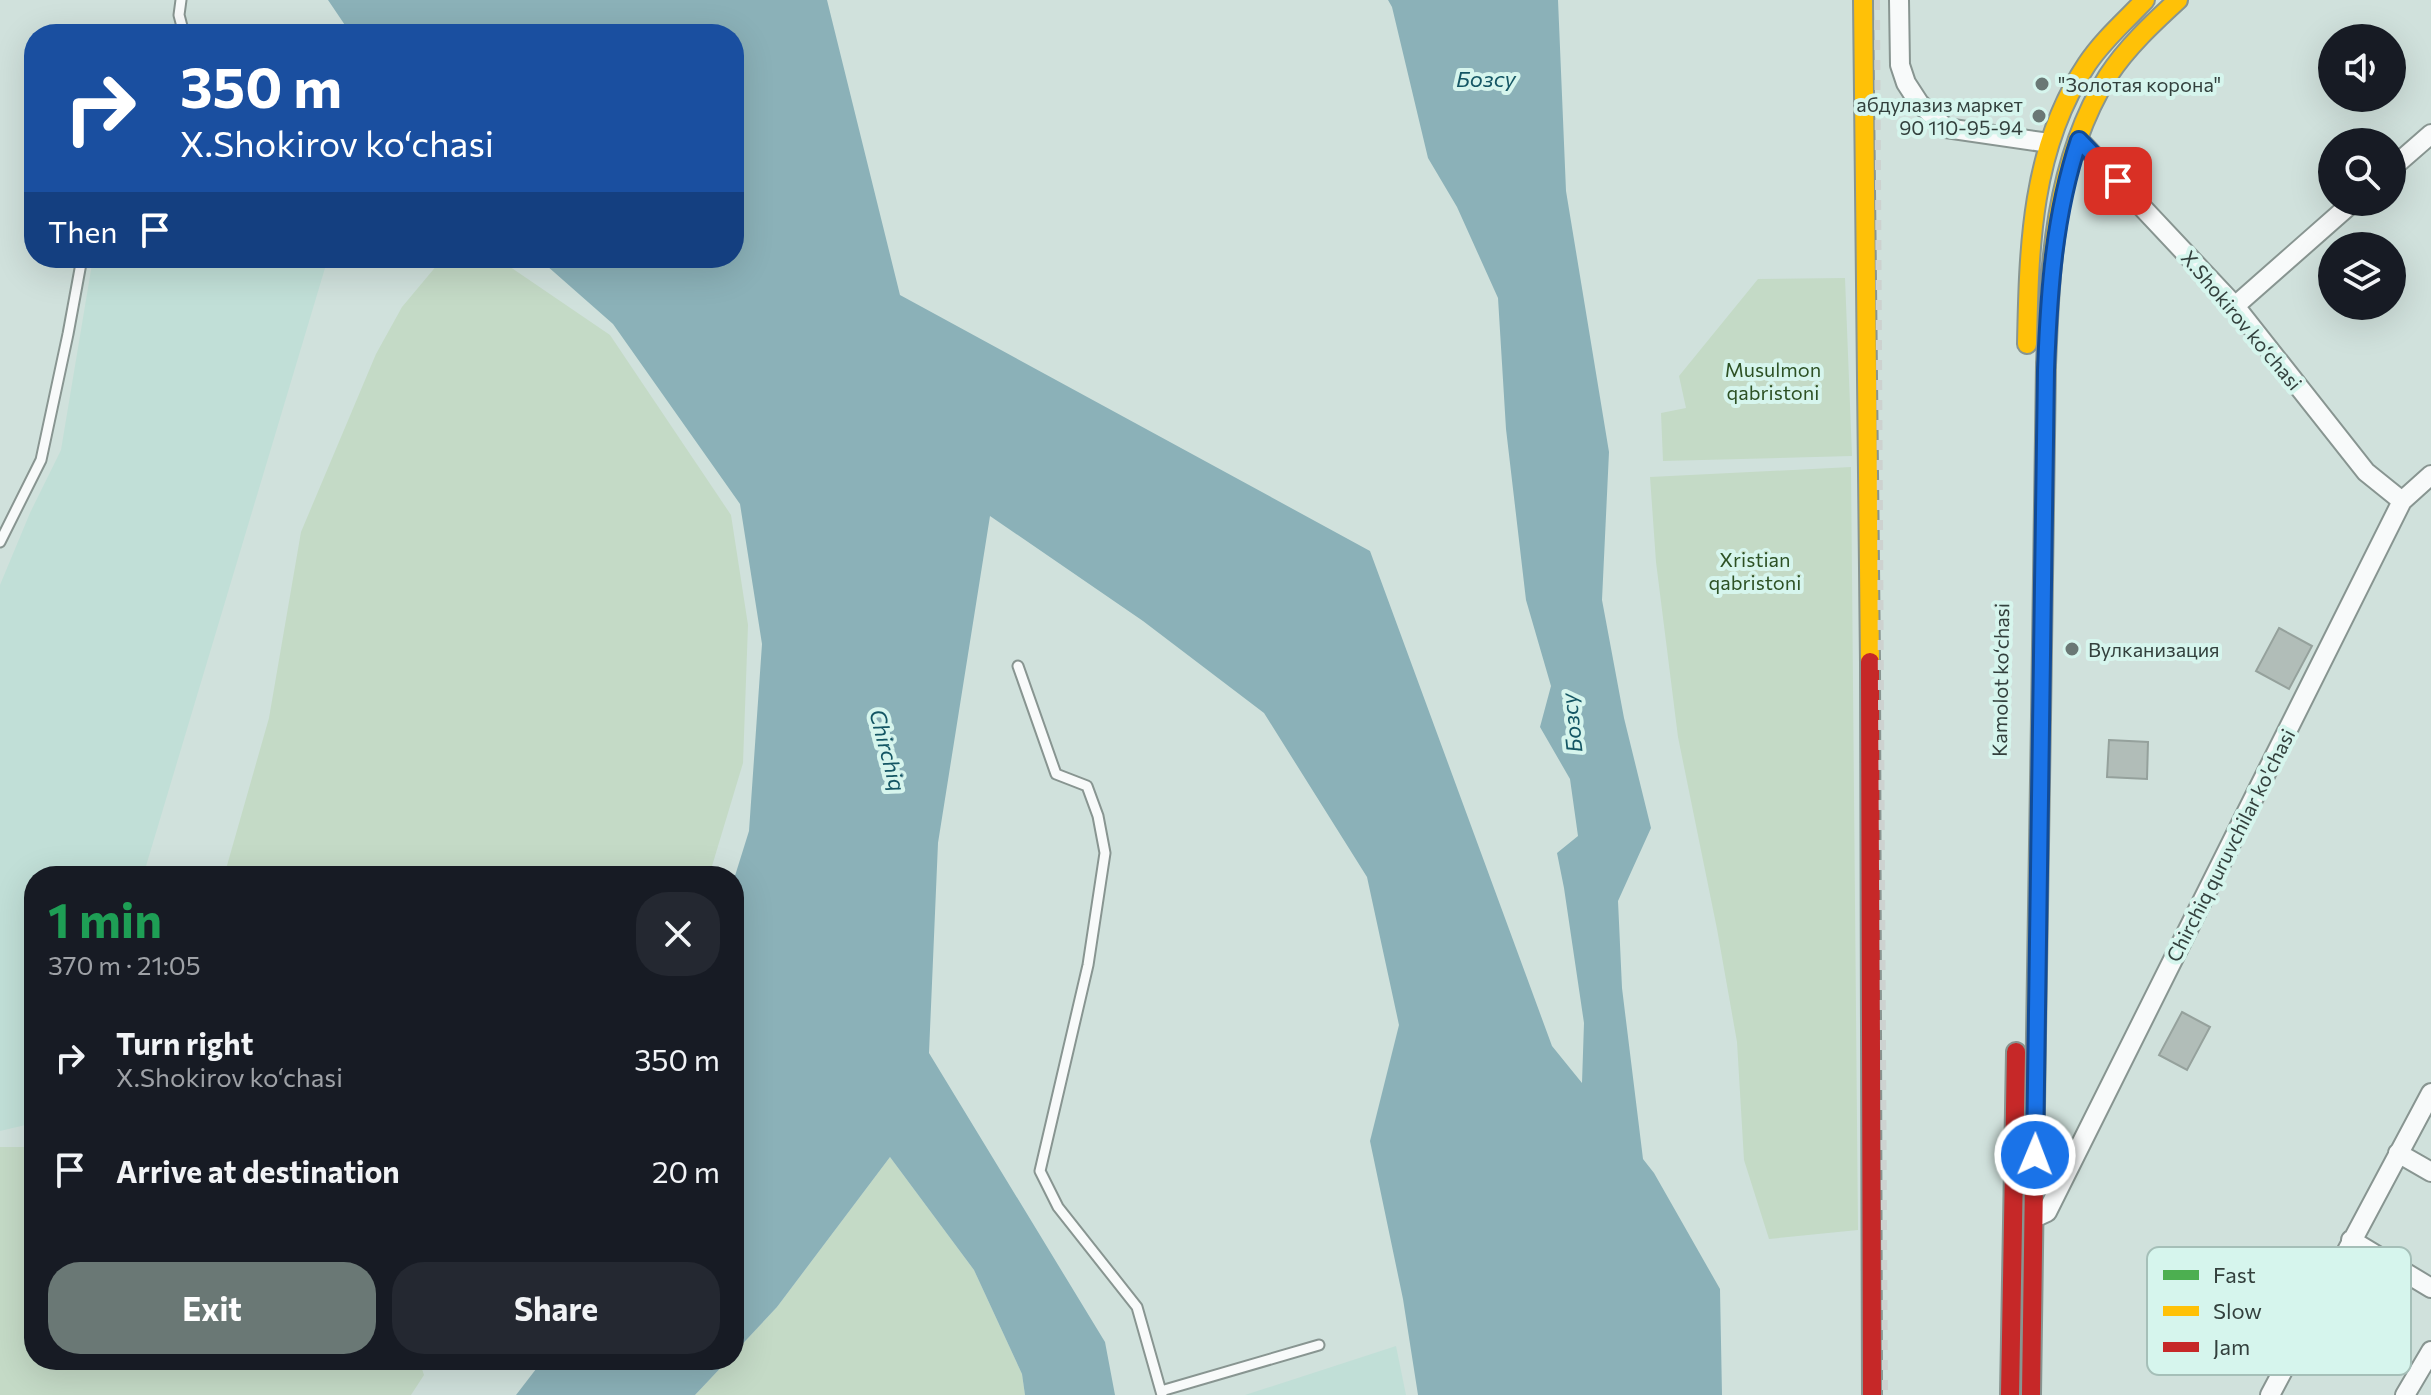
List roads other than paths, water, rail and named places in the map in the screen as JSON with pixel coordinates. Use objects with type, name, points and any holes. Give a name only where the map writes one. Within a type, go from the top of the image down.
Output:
[{"type":"main road","points":[[1863,0],[1871,801],[1872,1395]]},
{"type":"main road","points":[[2027,358],[2030,242],[2049,143],[2058,116],[2087,64],[2145,0]]},
{"type":"main road","points":[[2031,1395],[2049,301],[2063,191],[2097,96],[2109,76],[2178,0]]},
{"type":"main road","points":[[2010,1395],[2016,1035]]},
{"type":"street","points":[[1899,0],[1900,65],[1906,83],[1919,103],[1946,128],[2049,143]]},
{"type":"street","points":[[2406,156],[2431,134]]},
{"type":"street","name":"X.Shokirov ko‘chasi","points":[[2079,140],[2235,306],[2366,472],[2402,501]]},
{"type":"street","points":[[2235,306],[2337,216]]},
{"type":"street","name":"Chirchiq quruvchilar ko'chasi","points":[[2034,1218],[2047,1212],[2402,501],[2431,475]]},
{"type":"street","points":[[2347,1247],[2431,1093]]},
{"type":"street","points":[[2398,1153],[2431,1172]]},
{"type":"street","points":[[2351,1240],[2363,1247]]},
{"type":"street","points":[[2411,1276],[2431,1288]]},
{"type":"street","points":[[2405,1395],[2431,1351]]},
{"type":"street","points":[[2270,1395],[2280,1375]]},
{"type":"lane","points":[[181,0],[181,24]]},
{"type":"lane","points":[[0,542],[41,460],[80,268]]},
{"type":"lane","points":[[1018,666],[1056,774],[1087,786],[1098,816],[1105,853],[1088,965],[1040,1171],[1058,1207],[1137,1307],[1162,1393],[1319,1345]]},
{"type":"water","points":[[328,0],[827,0],[900,295],[1370,551],[1552,1046],[1582,1083],[1584,1023],[1557,853],[1578,836],[1570,779],[1540,727],[1551,686],[1526,600],[1506,429],[1498,298],[1457,207],[1428,158],[1388,0],[1558,0],[1566,191],[1609,452],[1602,600],[1624,718],[1651,828],[1618,901],[1622,988],[1643,1159],[1720,1289],[1722,1395],[1418,1395],[1403,1299],[1370,1141],[1399,1025],[1367,877],[1264,713],[1143,621],[990,516],[938,843],[929,1053],[1105,1342],[1115,1395],[1025,1395],[1022,1374],[974,1270],[890,1157],[777,1307],[744,1342],[744,866],[738,866],[749,831],[762,644],[740,504],[613,324],[549,268],[744,268],[744,24],[344,24]]},
{"type":"water","points":[[535,1370],[719,1370],[695,1395],[516,1395]]},
{"type":"railway","points":[[1877,0],[1885,1395]]},
{"type":"place","name":"\"Золотая корона\"","points":[[2042,84]]},
{"type":"place","name":"абдулазиз маркет 90 110-95-94","points":[[2039,116]]},
{"type":"place","name":"Вулканизация","points":[[2072,649]]},
{"type":"water label","name":"Бозсу","points":[[1486,78]]},
{"type":"water label","name":"Бозсу","points":[[1571,723]]},
{"type":"water label","name":"Chirchiq","points":[[888,750]]},
{"type":"park label","name":"Musulmon qabristoni","points":[[1773,380]]},
{"type":"park label","name":"Xristian qabristoni","points":[[1755,570]]}]
